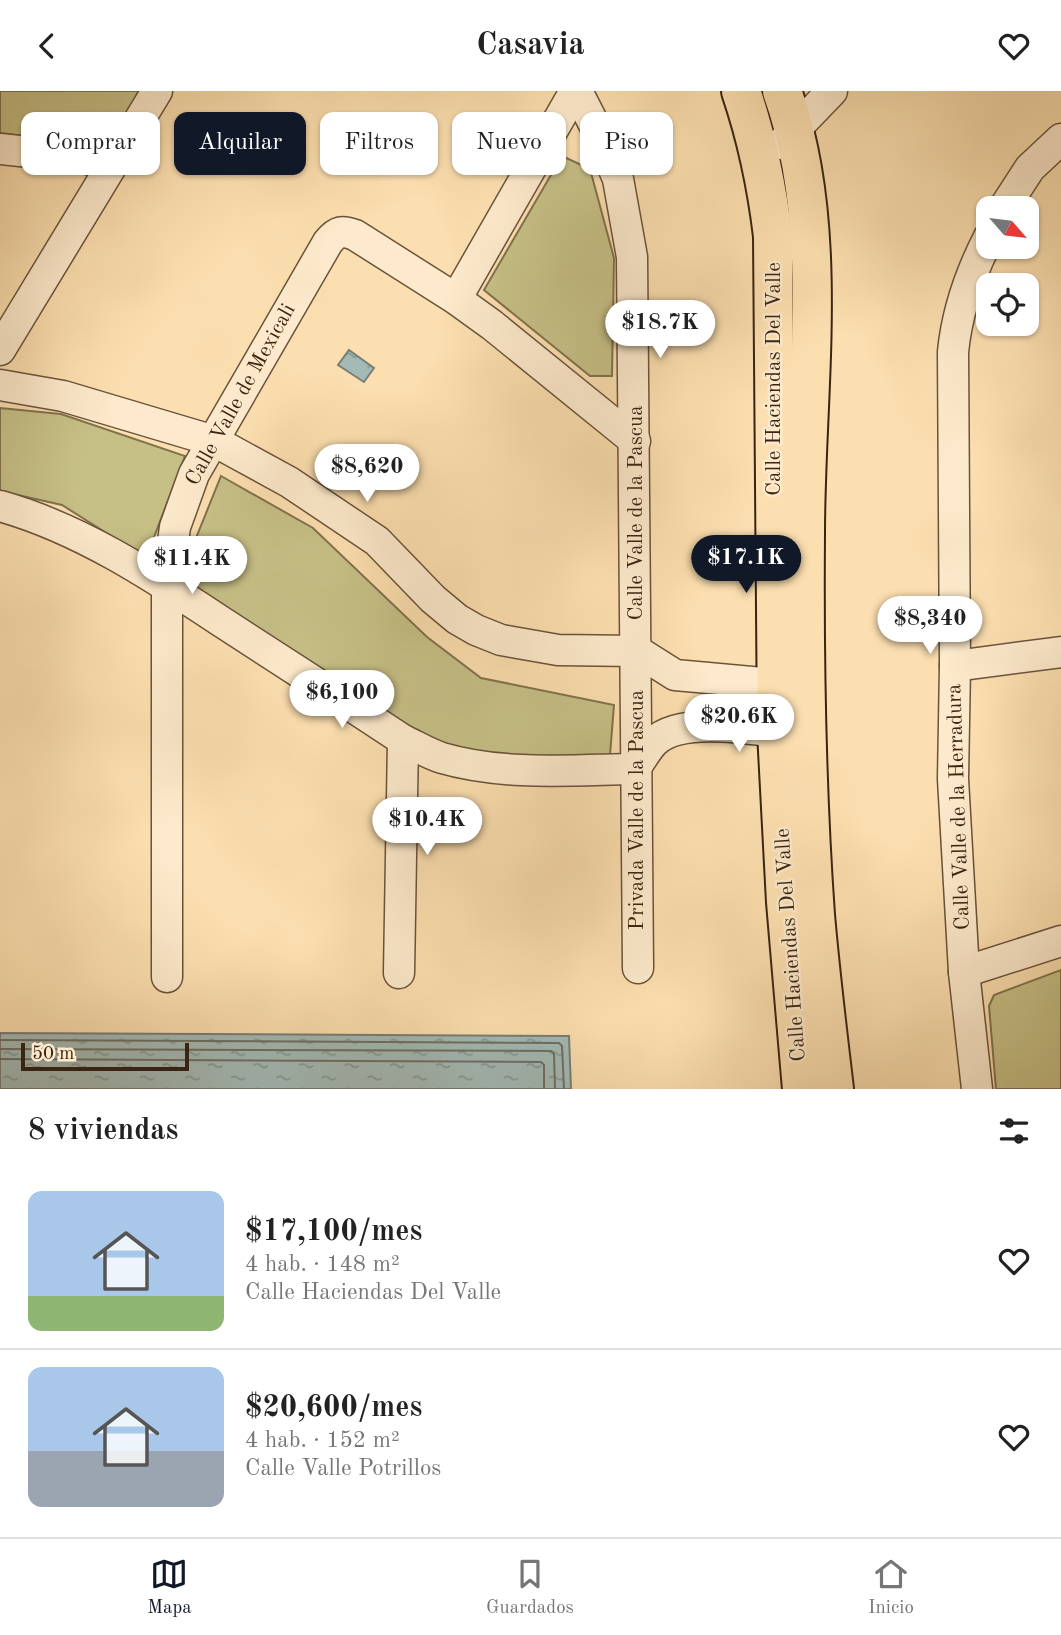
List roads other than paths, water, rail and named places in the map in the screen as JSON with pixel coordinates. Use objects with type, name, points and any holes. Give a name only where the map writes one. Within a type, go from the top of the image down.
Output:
[{"type":"main road","name":"Calle Haciendas Del Valle","points":[[782,91],[794,130],[804,179],[810,240],[805,533],[792,686]]},
{"type":"main road","name":"Calle Haciendas Del Valle","points":[[753,99],[773,236],[792,686],[786,902],[802,1089]]},
{"type":"main road","name":"Calle Haciendas Del Valle","points":[[792,734],[834,1089]]},
{"type":"street","points":[[144,112],[157,91]]},
{"type":"street","points":[[456,299],[576,91]]},
{"type":"street","name":"Calle Valle de la Pascua","points":[[576,91],[601,138],[618,179],[632,257],[637,651]]},
{"type":"street","points":[[761,164],[832,91]]},
{"type":"street","points":[[1012,196],[1030,168],[1061,139]]},
{"type":"street","points":[[0,149],[21,151]]},
{"type":"street","points":[[0,349],[106,175]]},
{"type":"street","name":"Calle Valle de Mexicali","points":[[167,977],[167,586],[175,527],[194,474],[335,233],[344,230],[355,235],[456,299],[531,355],[635,440]]},
{"type":"street","name":"Calle Valle de la Herradura","points":[[978,1089],[964,972],[953,779],[953,352],[956,322],[980,259]]},
{"type":"street","points":[[0,385],[64,396],[214,441],[289,482],[377,541],[433,599],[477,631],[501,640],[558,650],[637,651],[675,675],[792,686]]},
{"type":"street","points":[[0,506],[43,520],[71,533],[167,586],[403,740],[439,757],[472,766],[635,769],[654,741],[672,731],[706,725],[792,734]]},
{"type":"street","name":"Privada Valle de la Pascua","points":[[637,651],[635,769],[638,968]]},
{"type":"street","points":[[955,666],[1061,652]]},
{"type":"street","points":[[399,973],[403,740]]},
{"type":"street","points":[[964,972],[1061,940]]},
{"type":"water","points":[[349,350],[374,368],[364,382],[338,365]]},
{"type":"water","points":[[0,1033],[569,1036],[571,1089],[0,1089]]}]
